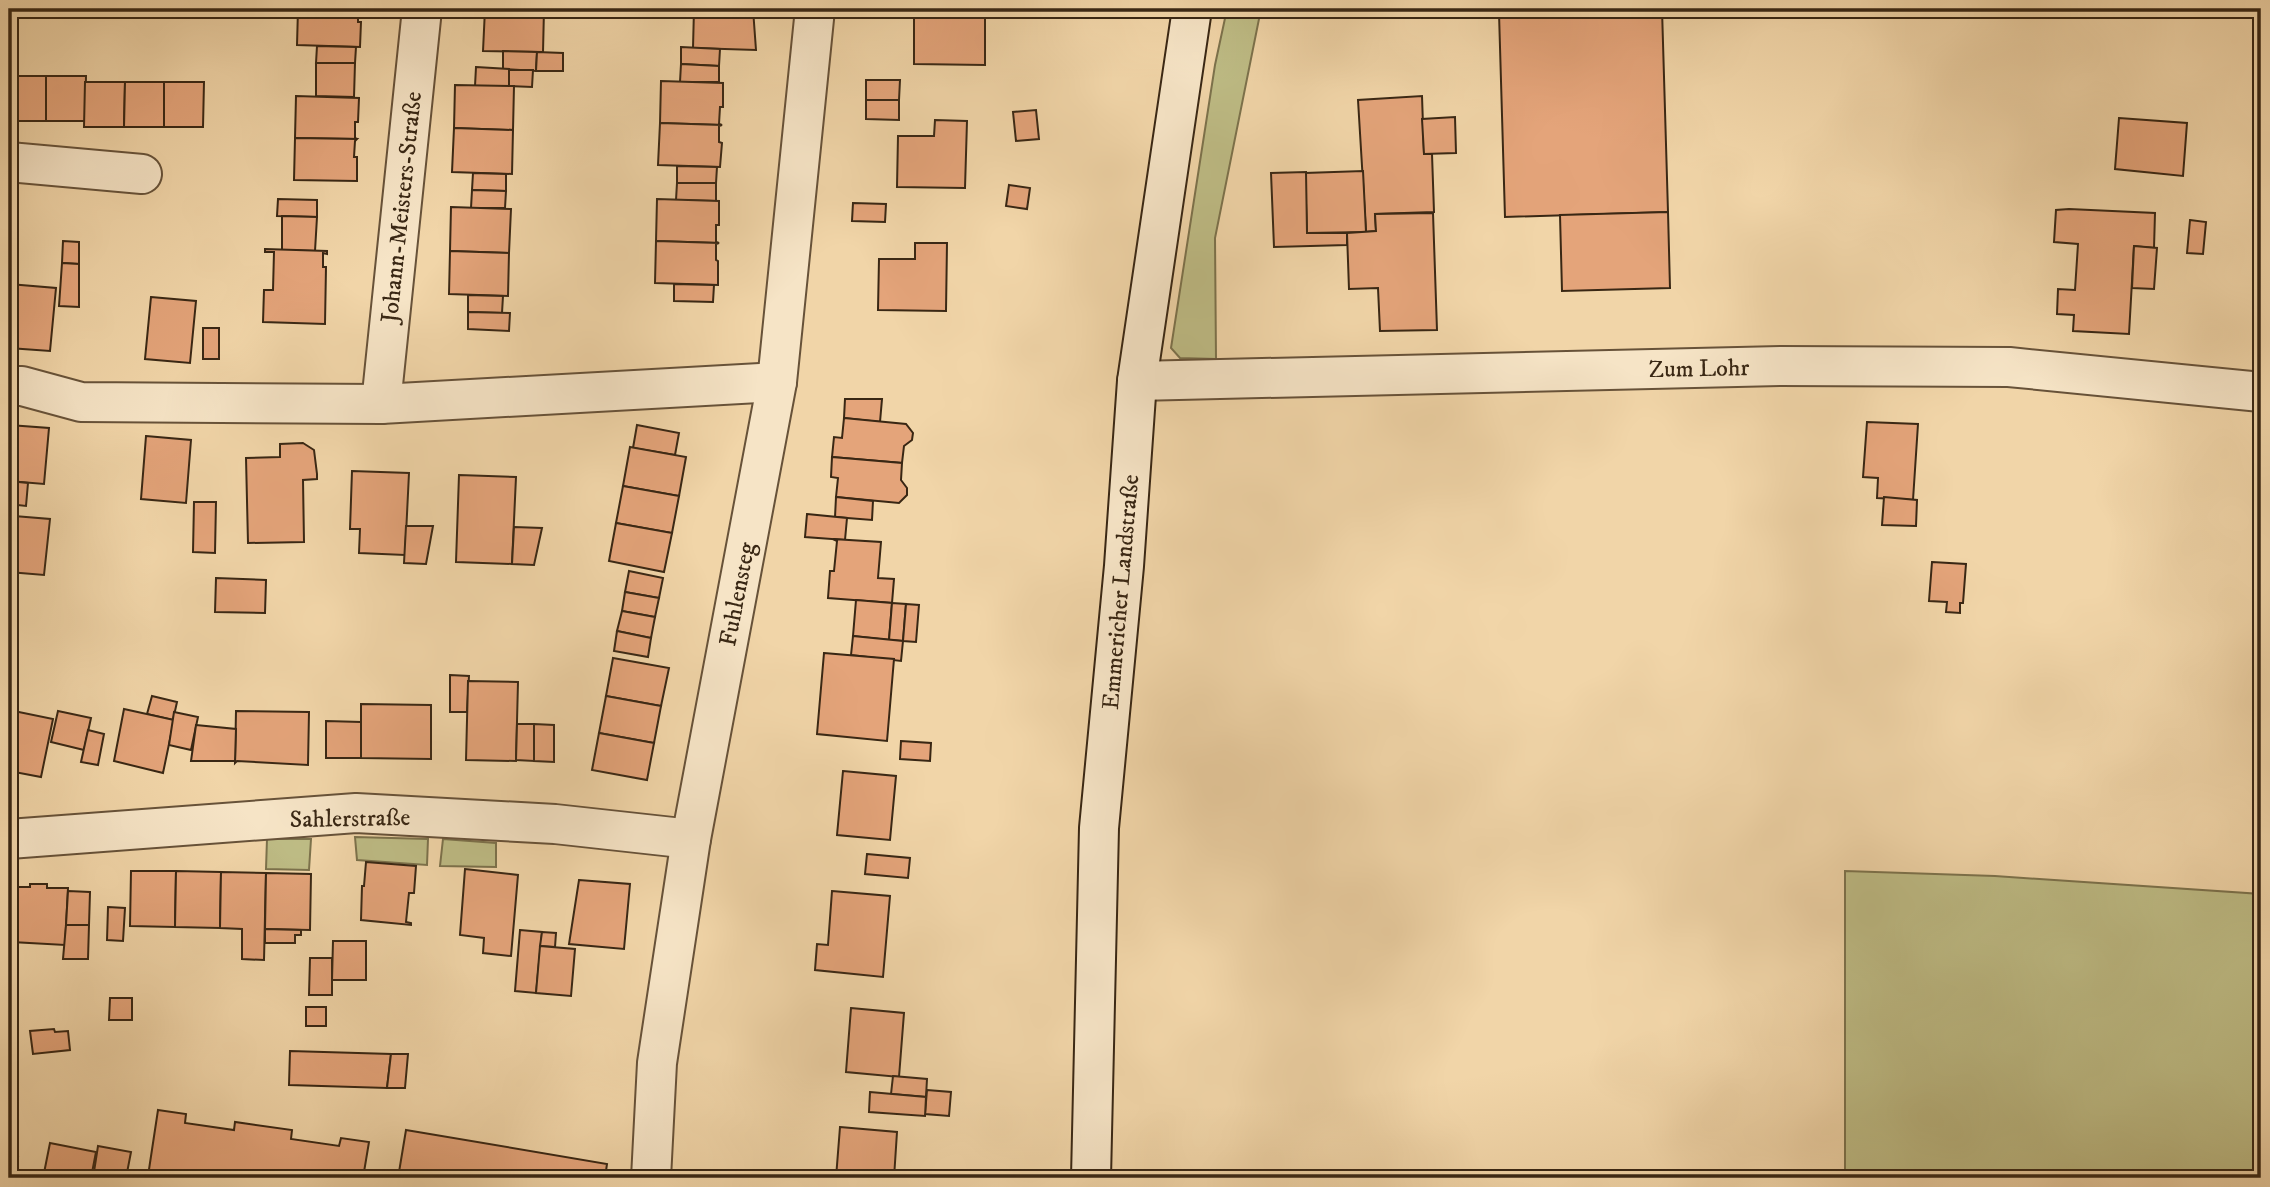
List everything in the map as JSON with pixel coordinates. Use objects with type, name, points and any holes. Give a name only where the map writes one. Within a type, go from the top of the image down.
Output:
[{"type":"street","name":"Johann-Meisters-Straße","points":[[381,404],[422,9]]},
{"type":"street","name":"Fuhlensteg","points":[[650,1178],[657,1063],[691,839],[777,382],[815,9]]},
{"type":"street","name":"Emmericher Landstraße","points":[[1091,1178],[1099,828],[1124,566],[1137,381],[1192,9]]},
{"type":"street","points":[[9,162],[142,174]]},
{"type":"street","name":"Zum Lohr","points":[[1137,381],[1782,366],[1996,367],[2261,391]]},
{"type":"street","points":[[9,386],[22,386],[81,402],[381,404],[777,382]]},
{"type":"street","name":"Sahlerstraße","points":[[9,839],[356,813],[555,824],[691,839]]},
{"type":"shaded area","points":[[1227,9],[1261,9],[1215,238],[1216,359],[1180,358],[1171,348],[1215,65]]},
{"type":"shaded area","points":[[355,837],[428,839],[427,865],[357,860]]},
{"type":"shaded area","points":[[267,839],[311,839],[309,870],[266,869]]},
{"type":"shaded area","points":[[443,839],[496,843],[496,867],[440,866]]},
{"type":"shaded area","points":[[1845,871],[1995,876],[2261,894],[2261,1178],[1845,1178]]},
{"type":"building","points":[[298,9],[358,9],[358,22],[361,22],[360,47],[297,45]]},
{"type":"building","points":[[485,9],[544,9],[543,52],[483,51]]},
{"type":"building","points":[[694,9],[753,9],[756,50],[693,48]]},
{"type":"building","points":[[914,9],[985,9],[985,65],[914,64]]},
{"type":"building","points":[[1389,9],[1662,9],[1668,212],[1505,217],[1499,13],[1390,16]]},
{"type":"building","points":[[317,46],[356,47],[355,63],[316,63]]},
{"type":"building","points":[[681,47],[720,49],[719,66],[681,64]]},
{"type":"building","points":[[503,51],[537,52],[536,71],[503,69]]},
{"type":"building","points":[[537,52],[563,53],[563,71],[536,71]]},
{"type":"building","points":[[316,63],[355,63],[354,97],[316,96]]},
{"type":"building","points":[[681,64],[719,66],[719,82],[680,82]]},
{"type":"building","points":[[476,67],[509,69],[509,86],[475,86]]},
{"type":"building","points":[[509,70],[533,70],[532,87],[509,86]]},
{"type":"building","points":[[9,76],[46,76],[46,121],[9,121]]},
{"type":"building","points":[[46,76],[86,76],[85,121],[46,121]]},
{"type":"building","points":[[866,80],[900,80],[899,100],[866,100]]},
{"type":"building","points":[[661,81],[723,83],[723,107],[720,107],[719,124],[722,125],[660,123]]},
{"type":"building","points":[[85,82],[125,82],[124,127],[84,127]]},
{"type":"building","points":[[125,82],[164,82],[164,127],[124,127]]},
{"type":"building","points":[[164,82],[204,82],[203,127],[164,127]]},
{"type":"building","points":[[455,85],[514,86],[513,130],[454,128]]},
{"type":"building","points":[[296,96],[359,98],[358,122],[355,122],[357,139],[295,138]]},
{"type":"building","points":[[1422,96],[1424,154],[1432,154],[1434,212],[1375,214],[1376,231],[1366,232],[1358,100]]},
{"type":"building","points":[[866,100],[899,100],[899,120],[866,119]]},
{"type":"building","points":[[1036,110],[1039,139],[1016,141],[1013,112]]},
{"type":"building","points":[[1455,117],[1456,153],[1424,154],[1422,119]]},
{"type":"building","points":[[2119,118],[2187,123],[2183,176],[2115,169]]},
{"type":"building","points":[[935,120],[967,121],[965,188],[897,187],[898,136],[934,136]]},
{"type":"building","points":[[660,123],[722,125],[719,126],[719,142],[722,143],[720,167],[658,165]]},
{"type":"building","points":[[454,128],[513,130],[512,174],[452,172]]},
{"type":"building","points":[[295,138],[357,139],[354,157],[357,157],[357,181],[294,180]]},
{"type":"building","points":[[677,166],[717,167],[716,183],[677,183]]},
{"type":"building","points":[[1363,171],[1366,232],[1307,233],[1305,173]]},
{"type":"building","points":[[1306,172],[1307,233],[1347,233],[1347,245],[1274,247],[1271,173]]},
{"type":"building","points":[[473,173],[506,174],[506,191],[472,190]]},
{"type":"building","points":[[677,183],[716,183],[716,201],[676,200]]},
{"type":"building","points":[[1009,185],[1030,188],[1027,209],[1006,206]]},
{"type":"building","points":[[472,190],[506,191],[505,208],[471,208]]},
{"type":"building","points":[[278,199],[317,200],[317,217],[277,216]]},
{"type":"building","points":[[657,199],[719,201],[716,242],[719,243],[656,241]]},
{"type":"building","points":[[853,203],[886,204],[885,222],[852,221]]},
{"type":"building","points":[[451,207],[511,209],[509,253],[450,251]]},
{"type":"building","points":[[2056,210],[2155,213],[2154,248],[2134,246],[2129,334],[2073,331],[2074,315],[2057,314],[2058,289],[2075,290],[2078,244],[2054,242]]},
{"type":"building","points":[[1668,212],[1670,288],[1562,291],[1560,215]]},
{"type":"building","points":[[1433,213],[1437,330],[1380,331],[1378,288],[1349,289],[1347,233],[1376,231],[1375,214]]},
{"type":"building","points":[[282,216],[317,217],[315,251],[282,250]]},
{"type":"building","points":[[2190,220],[2206,222],[2203,254],[2187,253]]},
{"type":"building","points":[[63,241],[79,242],[79,264],[62,263]]},
{"type":"building","points":[[656,241],[719,243],[716,244],[718,285],[655,283]]},
{"type":"building","points":[[915,243],[947,243],[946,311],[878,310],[879,259],[915,259]]},
{"type":"building","points":[[2134,246],[2157,248],[2154,289],[2132,288]]},
{"type":"building","points":[[265,249],[327,251],[327,254],[323,253],[323,267],[326,267],[325,324],[263,322],[264,290],[273,290],[274,252],[265,252]]},
{"type":"building","points":[[450,251],[509,253],[508,296],[449,294]]},
{"type":"building","points":[[62,263],[79,264],[79,307],[59,306]]},
{"type":"building","points":[[9,284],[56,288],[50,351],[9,348]]},
{"type":"building","points":[[674,284],[714,285],[713,302],[674,301]]},
{"type":"building","points":[[468,295],[503,296],[502,313],[468,312]]},
{"type":"building","points":[[151,297],[196,301],[190,363],[145,359]]},
{"type":"building","points":[[468,312],[510,313],[509,331],[468,329]]},
{"type":"building","points":[[203,328],[219,328],[219,359],[203,359]]},
{"type":"building","points":[[845,399],[882,399],[880,422],[844,418]]},
{"type":"building","points":[[844,418],[906,424],[913,433],[912,440],[904,446],[902,463],[832,457],[834,437],[842,438]]},
{"type":"building","points":[[1867,422],[1918,424],[1913,500],[1877,498],[1878,478],[1863,477]]},
{"type":"building","points":[[9,425],[49,428],[44,484],[9,481]]},
{"type":"building","points":[[637,425],[679,433],[675,455],[633,448]]},
{"type":"building","points":[[146,436],[191,440],[186,503],[141,499]]},
{"type":"building","points":[[303,443],[314,450],[317,474],[317,479],[303,480],[304,542],[248,543],[246,458],[280,457],[280,444]]},
{"type":"building","points":[[630,447],[686,457],[679,496],[623,486]]},
{"type":"building","points":[[832,457],[902,463],[901,480],[907,488],[907,495],[899,503],[836,497],[838,478],[831,477]]},
{"type":"building","points":[[352,471],[409,473],[405,555],[359,553],[360,529],[350,529]]},
{"type":"building","points":[[459,475],[516,477],[512,564],[456,562]]},
{"type":"building","points":[[9,481],[28,483],[26,506],[9,504]]},
{"type":"building","points":[[623,486],[679,496],[672,533],[616,523]]},
{"type":"building","points":[[836,497],[873,501],[872,520],[835,517]]},
{"type":"building","points":[[1884,497],[1917,500],[1916,526],[1882,525]]},
{"type":"building","points":[[194,502],[216,502],[215,553],[193,552]]},
{"type":"building","points":[[807,514],[847,518],[845,540],[805,537]]},
{"type":"building","points":[[14,516],[50,519],[44,575],[9,572]]},
{"type":"building","points":[[616,523],[672,533],[664,572],[609,561]]},
{"type":"building","points":[[406,526],[433,526],[426,564],[404,563]]},
{"type":"building","points":[[514,527],[542,528],[534,565],[512,564]]},
{"type":"building","points":[[833,539],[881,542],[878,578],[894,579],[892,603],[828,598],[830,571],[834,571],[837,541]]},
{"type":"building","points":[[1932,562],[1966,564],[1960,613],[1946,612],[1947,602],[1929,601]]},
{"type":"building","points":[[629,571],[663,578],[659,598],[625,592]]},
{"type":"building","points":[[216,578],[266,580],[265,613],[215,612]]},
{"type":"building","points":[[625,592],[659,598],[655,617],[622,611]]},
{"type":"building","points":[[856,600],[892,603],[889,640],[853,636]]},
{"type":"building","points":[[892,603],[906,604],[903,641],[889,640]]},
{"type":"building","points":[[906,604],[919,605],[916,642],[903,641]]},
{"type":"building","points":[[622,611],[655,617],[651,638],[617,631]]},
{"type":"building","points":[[617,631],[651,638],[648,657],[614,651]]},
{"type":"building","points":[[853,636],[903,641],[901,661],[851,655]]},
{"type":"building","points":[[824,653],[894,659],[887,741],[817,734]]},
{"type":"building","points":[[613,658],[669,668],[661,706],[606,696]]},
{"type":"building","points":[[450,675],[469,676],[467,712],[450,712]]},
{"type":"building","points":[[468,681],[518,682],[516,761],[466,760]]},
{"type":"building","points":[[152,696],[177,702],[173,720],[147,714]]},
{"type":"building","points":[[606,696],[661,706],[654,743],[599,733]]},
{"type":"building","points":[[361,704],[431,705],[431,759],[361,758]]},
{"type":"building","points":[[124,709],[174,720],[163,773],[114,761]]},
{"type":"building","points":[[9,710],[53,719],[41,777],[9,771]]},
{"type":"building","points":[[58,711],[91,718],[84,750],[51,742]]},
{"type":"building","points":[[236,711],[309,712],[308,765],[235,763]]},
{"type":"building","points":[[174,712],[198,717],[191,750],[169,745]]},
{"type":"building","points":[[326,721],[361,722],[361,758],[326,758]]},
{"type":"building","points":[[517,724],[534,724],[534,761],[516,760]]},
{"type":"building","points":[[534,724],[554,725],[554,762],[534,761]]},
{"type":"building","points":[[196,725],[236,729],[235,761],[191,761]]},
{"type":"building","points":[[88,730],[104,734],[98,765],[81,762]]},
{"type":"building","points":[[599,733],[654,743],[647,780],[592,770]]},
{"type":"building","points":[[901,741],[931,743],[930,761],[900,759]]},
{"type":"building","points":[[843,771],[896,776],[890,840],[837,835]]},
{"type":"building","points":[[867,854],[910,858],[908,878],[865,874]]},
{"type":"building","points":[[366,862],[416,866],[414,893],[409,893],[406,922],[411,925],[361,920]]},
{"type":"building","points":[[465,869],[518,875],[511,956],[483,953],[484,938],[460,935]]},
{"type":"building","points":[[131,871],[176,871],[175,927],[130,926]]},
{"type":"building","points":[[176,871],[221,872],[220,928],[175,927]]},
{"type":"building","points":[[221,872],[266,873],[264,960],[242,959],[242,929],[220,928]]},
{"type":"building","points":[[266,873],[311,874],[310,930],[265,929]]},
{"type":"building","points":[[579,880],[630,884],[624,949],[569,944]]},
{"type":"building","points":[[30,884],[47,884],[47,888],[68,888],[65,945],[12,942],[16,887],[30,887]]},
{"type":"building","points":[[9,887],[16,887],[12,942],[9,942]]},
{"type":"building","points":[[68,891],[90,892],[89,925],[66,925]]},
{"type":"building","points":[[832,891],[890,896],[883,977],[815,970],[817,944],[828,945]]},
{"type":"building","points":[[108,907],[125,908],[123,941],[107,940]]},
{"type":"building","points":[[66,925],[89,925],[88,959],[63,959]]},
{"type":"building","points":[[265,929],[301,930],[301,935],[295,935],[295,943],[265,943]]},
{"type":"building","points":[[520,930],[542,932],[536,993],[515,991]]},
{"type":"building","points":[[542,932],[556,933],[555,947],[540,946]]},
{"type":"building","points":[[333,941],[366,941],[366,980],[332,980]]},
{"type":"building","points":[[540,946],[575,949],[571,996],[536,993]]},
{"type":"building","points":[[310,958],[332,958],[332,995],[309,995]]},
{"type":"building","points":[[110,998],[132,998],[132,1020],[109,1020]]},
{"type":"building","points":[[306,1007],[326,1007],[326,1026],[306,1026]]},
{"type":"building","points":[[851,1008],[904,1013],[899,1077],[846,1072]]},
{"type":"building","points":[[54,1029],[55,1032],[68,1031],[70,1050],[33,1054],[30,1031]]},
{"type":"building","points":[[290,1051],[391,1054],[387,1088],[289,1085]]},
{"type":"building","points":[[391,1054],[408,1054],[405,1088],[387,1088]]},
{"type":"building","points":[[893,1076],[927,1079],[926,1097],[891,1094]]},
{"type":"building","points":[[927,1090],[951,1092],[949,1116],[925,1114]]},
{"type":"building","points":[[870,1092],[926,1097],[925,1116],[869,1112]]},
{"type":"building","points":[[158,1110],[186,1114],[185,1123],[234,1130],[235,1122],[292,1130],[291,1139],[339,1146],[341,1138],[369,1142],[363,1178],[148,1176]]},
{"type":"building","points":[[840,1127],[897,1132],[894,1178],[836,1178]]},
{"type":"building","points":[[406,1130],[607,1164],[605,1178],[398,1178]]},
{"type":"building","points":[[50,1143],[96,1152],[91,1178],[43,1178]]},
{"type":"building","points":[[98,1146],[131,1152],[126,1178],[93,1178]]},
{"type":"building","points":[[9,1155],[18,1157],[14,1178],[9,1178]]}]
